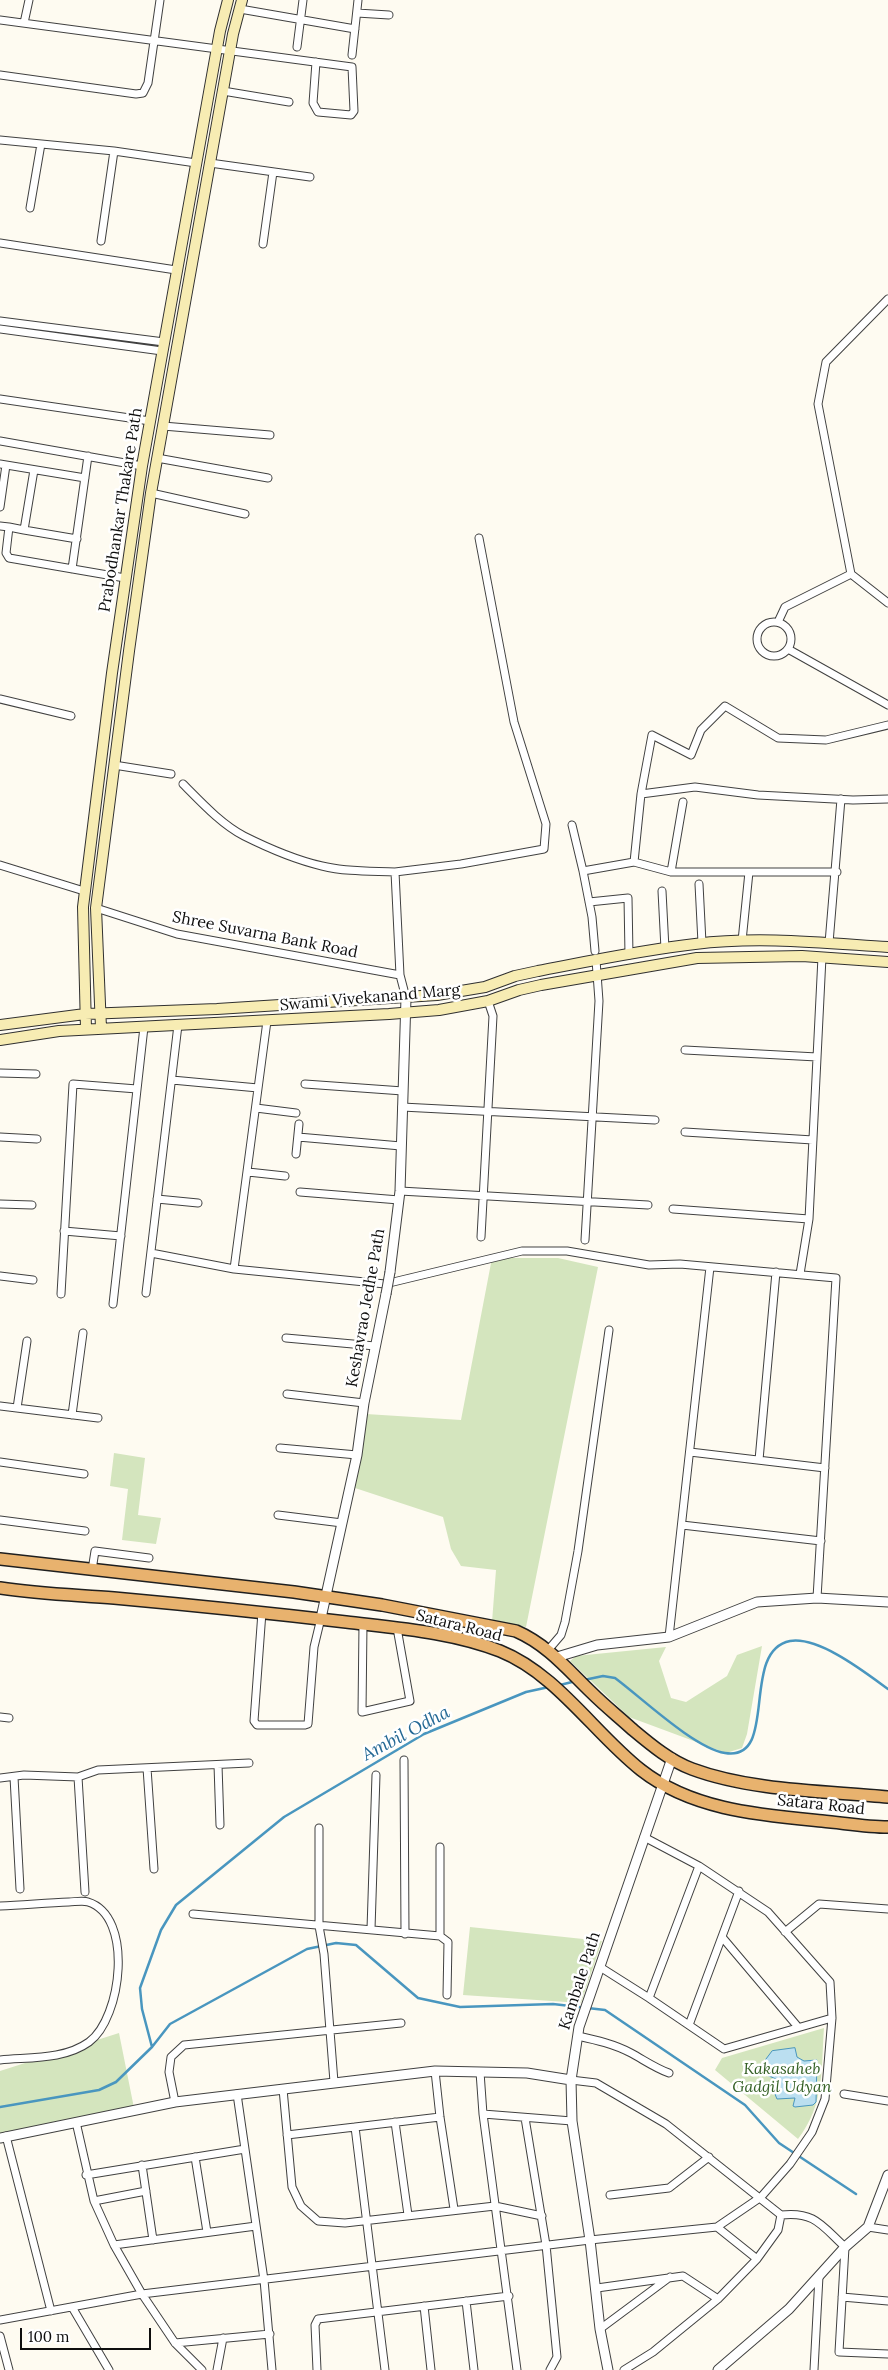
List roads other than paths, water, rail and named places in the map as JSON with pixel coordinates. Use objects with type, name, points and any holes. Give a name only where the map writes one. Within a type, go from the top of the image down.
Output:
[{"type":"highway","name":"Satara Road","points":[[0,1559],[326,1596],[497,1626],[532,1638],[557,1657],[592,1693],[633,1730],[690,1769],[743,1781],[815,1792],[888,1797]]},
{"type":"highway","name":"Satara Road","points":[[0,1588],[37,1594],[111,1598],[321,1618],[397,1628],[461,1640],[500,1651],[534,1670],[640,1770],[662,1785],[712,1805],[740,1812],[888,1827]]},
{"type":"main road","name":"Prabodhankar Thakare Path","points":[[86,1029],[84,891],[125,578],[142,466],[176,270],[217,49],[228,0]]},
{"type":"main road","name":"Prabodhankar Thakare Path","points":[[101,1028],[96,908],[114,764],[151,494],[223,91],[241,5]]},
{"type":"main road","name":"Swami Vivekanand Marg","points":[[0,1026],[21,1021],[85,1014],[406,998],[485,987],[515,976],[595,956],[630,955],[702,944],[742,941],[829,943],[888,947]]},
{"type":"main road","name":"Swami Vivekanand Marg","points":[[0,1040],[50,1032],[101,1028],[178,1026],[406,1013],[488,1001],[519,990],[597,974],[697,958],[742,956],[822,957],[888,962]]},
{"type":"street","points":[[24,23],[30,0]]},
{"type":"street","points":[[0,75],[136,94],[143,93],[148,82],[160,0]]},
{"type":"street","points":[[297,47],[303,0]]},
{"type":"street","points":[[352,56],[358,0]]},
{"type":"street","points":[[241,5],[300,20],[355,29]]},
{"type":"street","points":[[356,13],[389,15]]},
{"type":"street","points":[[0,20],[154,41],[217,49],[316,62],[352,67],[354,110],[351,115],[318,112],[315,108],[313,103],[316,62]]},
{"type":"street","points":[[223,91],[289,102]]},
{"type":"street","points":[[0,140],[114,151],[196,163]]},
{"type":"street","points":[[30,208],[41,144]]},
{"type":"street","points":[[101,241],[114,151]]},
{"type":"street","points":[[210,163],[310,177]]},
{"type":"street","points":[[263,244],[273,172]]},
{"type":"street","points":[[0,243],[176,270]]},
{"type":"street","points":[[888,299],[826,362],[818,404],[851,574],[888,603]]},
{"type":"street","points":[[0,321],[163,346]]},
{"type":"street","points":[[0,329],[163,346]]},
{"type":"street","points":[[0,398],[150,421]]},
{"type":"street","points":[[163,426],[270,435]]},
{"type":"street","points":[[0,441],[142,466]]},
{"type":"street","points":[[72,569],[88,456]]},
{"type":"street","points":[[158,458],[268,478]]},
{"type":"street","points":[[0,506],[3,464],[85,478]]},
{"type":"street","points":[[24,530],[34,470]]},
{"type":"street","points":[[151,494],[245,514]]},
{"type":"street","points":[[135,514],[148,516]]},
{"type":"street","points":[[0,526],[77,539]]},
{"type":"street","points":[[8,558],[6,553],[9,527]]},
{"type":"street","points":[[183,784],[209,810],[243,835],[322,866],[354,871],[395,872],[461,864],[544,849],[546,824],[514,722],[478,538]]},
{"type":"street","points":[[0,557],[125,578]]},
{"type":"street","points":[[778,622],[785,607],[851,574]]},
{"type":"street","points":[[772,622],[778,622],[788,628],[791,640],[788,649],[779,655],[768,655],[758,643],[758,638],[762,627],[772,622]]},
{"type":"street","points":[[788,649],[888,705]]},
{"type":"street","points":[[0,699],[71,716]]},
{"type":"street","points":[[634,862],[641,794],[652,735],[691,755],[702,730],[725,706],[778,738],[826,740],[888,725]]},
{"type":"street","points":[[114,764],[170,774]]},
{"type":"street","points":[[641,794],[694,787],[842,800],[888,799]]},
{"type":"street","points":[[829,943],[837,872],[842,800]]},
{"type":"street","points":[[672,872],[683,802]]},
{"type":"street","points":[[572,825],[589,902],[599,1001],[585,1240]]},
{"type":"street","points":[[583,871],[634,862],[672,872],[837,872]]},
{"type":"street","points":[[0,865],[84,891]]},
{"type":"street","points":[[395,872],[400,975],[406,998]]},
{"type":"street","points":[[742,941],[749,872]]},
{"type":"street","points":[[699,884],[702,944]]},
{"type":"street","points":[[662,891],[665,949]]},
{"type":"street","points":[[589,902],[628,898],[630,955]]},
{"type":"street","name":"Shree Suvarna Bank Road","points":[[96,908],[177,934],[400,975]]},
{"type":"street","points":[[800,1274],[809,1219],[822,957]]},
{"type":"street","name":"Keshavrao Jedhe Path","points":[[321,1618],[357,1456],[364,1402],[390,1272],[399,1196],[406,998]]},
{"type":"street","points":[[481,1237],[492,1016],[488,1001]]},
{"type":"street","points":[[234,1269],[267,1021]]},
{"type":"street","points":[[146,1293],[178,1026]]},
{"type":"street","points":[[113,1304],[144,1027]]},
{"type":"street","points":[[685,1050],[817,1057]]},
{"type":"street","points":[[0,1073],[36,1074]]},
{"type":"street","points":[[172,1080],[258,1088]]},
{"type":"street","points":[[60,1294],[73,1084],[137,1089]]},
{"type":"street","points":[[305,1084],[403,1090]]},
{"type":"street","points":[[402,1107],[655,1120]]},
{"type":"street","points":[[256,1108],[296,1113]]},
{"type":"street","points":[[296,1154],[298,1124]]},
{"type":"street","points":[[685,1132],[813,1140]]},
{"type":"street","points":[[0,1137],[37,1139]]},
{"type":"street","points":[[298,1137],[401,1146]]},
{"type":"street","points":[[248,1172],[285,1176]]},
{"type":"street","points":[[300,1192],[399,1196],[482,1194],[648,1205]]},
{"type":"street","points":[[157,1198],[198,1203]]},
{"type":"street","points":[[0,1204],[32,1205]]},
{"type":"street","points":[[673,1209],[809,1219]]},
{"type":"street","points":[[64,1231],[121,1236]]},
{"type":"street","points":[[151,1253],[234,1269],[385,1284],[522,1251],[567,1251],[649,1265],[680,1264],[836,1278],[817,1598]]},
{"type":"street","points":[[669,1637],[710,1267]]},
{"type":"street","points":[[759,1460],[776,1272]]},
{"type":"street","points":[[0,1276],[32,1280]]},
{"type":"street","points":[[609,1330],[578,1551],[557,1657],[597,1645],[669,1637],[757,1602],[817,1598],[888,1602]]},
{"type":"street","points":[[72,1415],[83,1333]]},
{"type":"street","points":[[286,1338],[375,1346]]},
{"type":"street","points":[[16,1408],[27,1341]]},
{"type":"street","points":[[287,1394],[364,1402]]},
{"type":"street","points":[[0,1406],[98,1418]]},
{"type":"street","points":[[280,1448],[357,1456]]},
{"type":"street","points":[[690,1452],[824,1468]]},
{"type":"street","points":[[0,1462],[84,1474]]},
{"type":"street","points":[[278,1515],[342,1523]]},
{"type":"street","points":[[0,1520],[85,1531]]},
{"type":"street","points":[[682,1525],[821,1541]]},
{"type":"street","points":[[92,1570],[95,1551],[149,1558]]},
{"type":"street","points":[[262,1612],[254,1721],[257,1725],[308,1724],[314,1647],[321,1618]]},
{"type":"street","points":[[363,1624],[362,1712],[410,1701],[397,1628]]},
{"type":"street","points":[[0,1717],[8,1718]]},
{"type":"street","name":"Kambale Path","points":[[608,2370],[600,2329],[590,2240],[572,2120],[571,2080],[583,2016],[672,1758]]},
{"type":"street","points":[[404,1760],[405,1934]]},
{"type":"street","points":[[0,1778],[14,1776],[78,1777],[98,1770],[249,1763]]},
{"type":"street","points":[[218,1765],[220,1825]]},
{"type":"street","points":[[147,1768],[154,1869]]},
{"type":"street","points":[[372,1929],[376,1775]]},
{"type":"street","points":[[14,1776],[20,1889]]},
{"type":"street","points":[[78,1777],[85,1892]]},
{"type":"street","points":[[318,1828],[319,1926],[324,1954],[334,2082]]},
{"type":"street","points":[[0,2320],[142,2294],[502,2250],[717,2227],[761,2197],[790,2164],[812,2132],[825,2099],[832,2018],[830,1982],[768,1912],[739,1891],[698,1866],[644,1837]]},
{"type":"street","points":[[440,1847],[440,1936]]},
{"type":"street","points":[[649,1998],[698,1866]]},
{"type":"street","points":[[689,2025],[739,1891]]},
{"type":"street","points":[[0,1906],[88,1901],[108,1915],[114,1936],[118,1968],[116,1993],[108,2014],[101,2031],[89,2042],[74,2050],[57,2055],[0,2060]]},
{"type":"street","points":[[785,1932],[819,1904],[888,1909]]},
{"type":"street","points":[[193,1914],[440,1936],[448,1942],[446,1995]]},
{"type":"street","points":[[722,1937],[798,2027]]},
{"type":"street","points":[[600,1967],[724,2049],[832,2018]]},
{"type":"street","points":[[175,2102],[170,2072],[171,2057],[184,2045],[401,2023]]},
{"type":"street","points":[[578,2036],[610,2044],[631,2053],[656,2069],[669,2073]]},
{"type":"street","points":[[436,2071],[440,2117],[454,2209]]},
{"type":"street","points":[[50,2311],[3,2137],[175,2102],[436,2071],[527,2073],[596,2083],[666,2124],[782,2215],[798,2213],[810,2216],[845,2247]]},
{"type":"street","points":[[480,2072],[483,2114],[518,2370]]},
{"type":"street","points":[[283,2089],[292,2187],[301,2206],[318,2221],[345,2223],[454,2209],[495,2206],[542,2216]]},
{"type":"street","points":[[237,2094],[264,2280],[272,2370]]},
{"type":"street","points":[[844,2094],[888,2101]]},
{"type":"street","points":[[483,2114],[572,2120]]},
{"type":"street","points":[[287,2135],[440,2117]]},
{"type":"street","points":[[525,2118],[542,2216],[558,2357],[550,2370]]},
{"type":"street","points":[[76,2122],[86,2174],[94,2201],[114,2245],[142,2294],[174,2343],[202,2370]]},
{"type":"street","points":[[395,2122],[408,2215]]},
{"type":"street","points":[[355,2126],[385,2370]]},
{"type":"street","points":[[86,2174],[245,2149]]},
{"type":"street","points":[[195,2157],[207,2232]]},
{"type":"street","points":[[610,2195],[669,2188],[709,2157]]},
{"type":"street","points":[[142,2165],[153,2240]]},
{"type":"street","points":[[718,2370],[789,2309],[845,2247],[868,2227],[888,2175]]},
{"type":"street","points":[[94,2201],[146,2192]]},
{"type":"street","points":[[624,2370],[653,2352],[718,2299],[757,2259],[778,2230],[782,2215]]},
{"type":"street","points":[[114,2245],[256,2226]]},
{"type":"street","points":[[717,2227],[757,2259]]},
{"type":"street","points":[[868,2227],[888,2230]]},
{"type":"street","points":[[845,2247],[840,2352],[888,2354]]},
{"type":"street","points":[[596,2288],[672,2276],[683,2276],[718,2299]]},
{"type":"street","points":[[600,2329],[672,2276]]},
{"type":"street","points":[[814,2370],[819,2276]]},
{"type":"street","points":[[317,2370],[315,2326],[318,2319],[508,2296]]},
{"type":"street","points":[[842,2298],[888,2301]]},
{"type":"street","points":[[466,2301],[474,2370]]},
{"type":"street","points":[[424,2306],[432,2370]]},
{"type":"street","points":[[72,2307],[109,2370]]},
{"type":"street","points":[[174,2343],[270,2334]]},
{"type":"street","points":[[0,2336],[8,2370]]},
{"type":"street","points":[[217,2370],[222,2338]]},
{"type":"water","points":[[795,2048],[797,2057],[804,2061],[817,2060],[816,2102],[813,2105],[795,2107],[793,2106],[795,2098],[777,2099],[772,2087],[776,2079],[757,2071],[772,2051]]},
{"type":"waterway","name":"Ambil Odha","points":[[584,1680],[603,1676],[615,1678],[684,1732],[712,1749],[725,1753],[741,1751],[751,1741],[756,1724],[766,1664],[775,1649],[790,1641],[802,1641],[828,1650],[855,1665],[888,1689]]},
{"type":"waterway","name":"Ambil Odha","points":[[560,1685],[576,1681]]},
{"type":"waterway","name":"Ambil Odha","points":[[152,2047],[142,2009],[140,1988],[161,1930],[176,1905],[284,1817],[424,1734],[526,1692],[549,1687]]},
{"type":"waterway","points":[[0,2107],[99,2090],[116,2082],[152,2047],[170,2024],[307,1949],[336,1943],[356,1945],[418,1998],[460,2007],[553,2004],[605,2010],[745,2105],[779,2143],[856,2194]]},
{"type":"park label","name":"Kakasaheb Gadgil Udyan","points":[[782,2078]]}]
